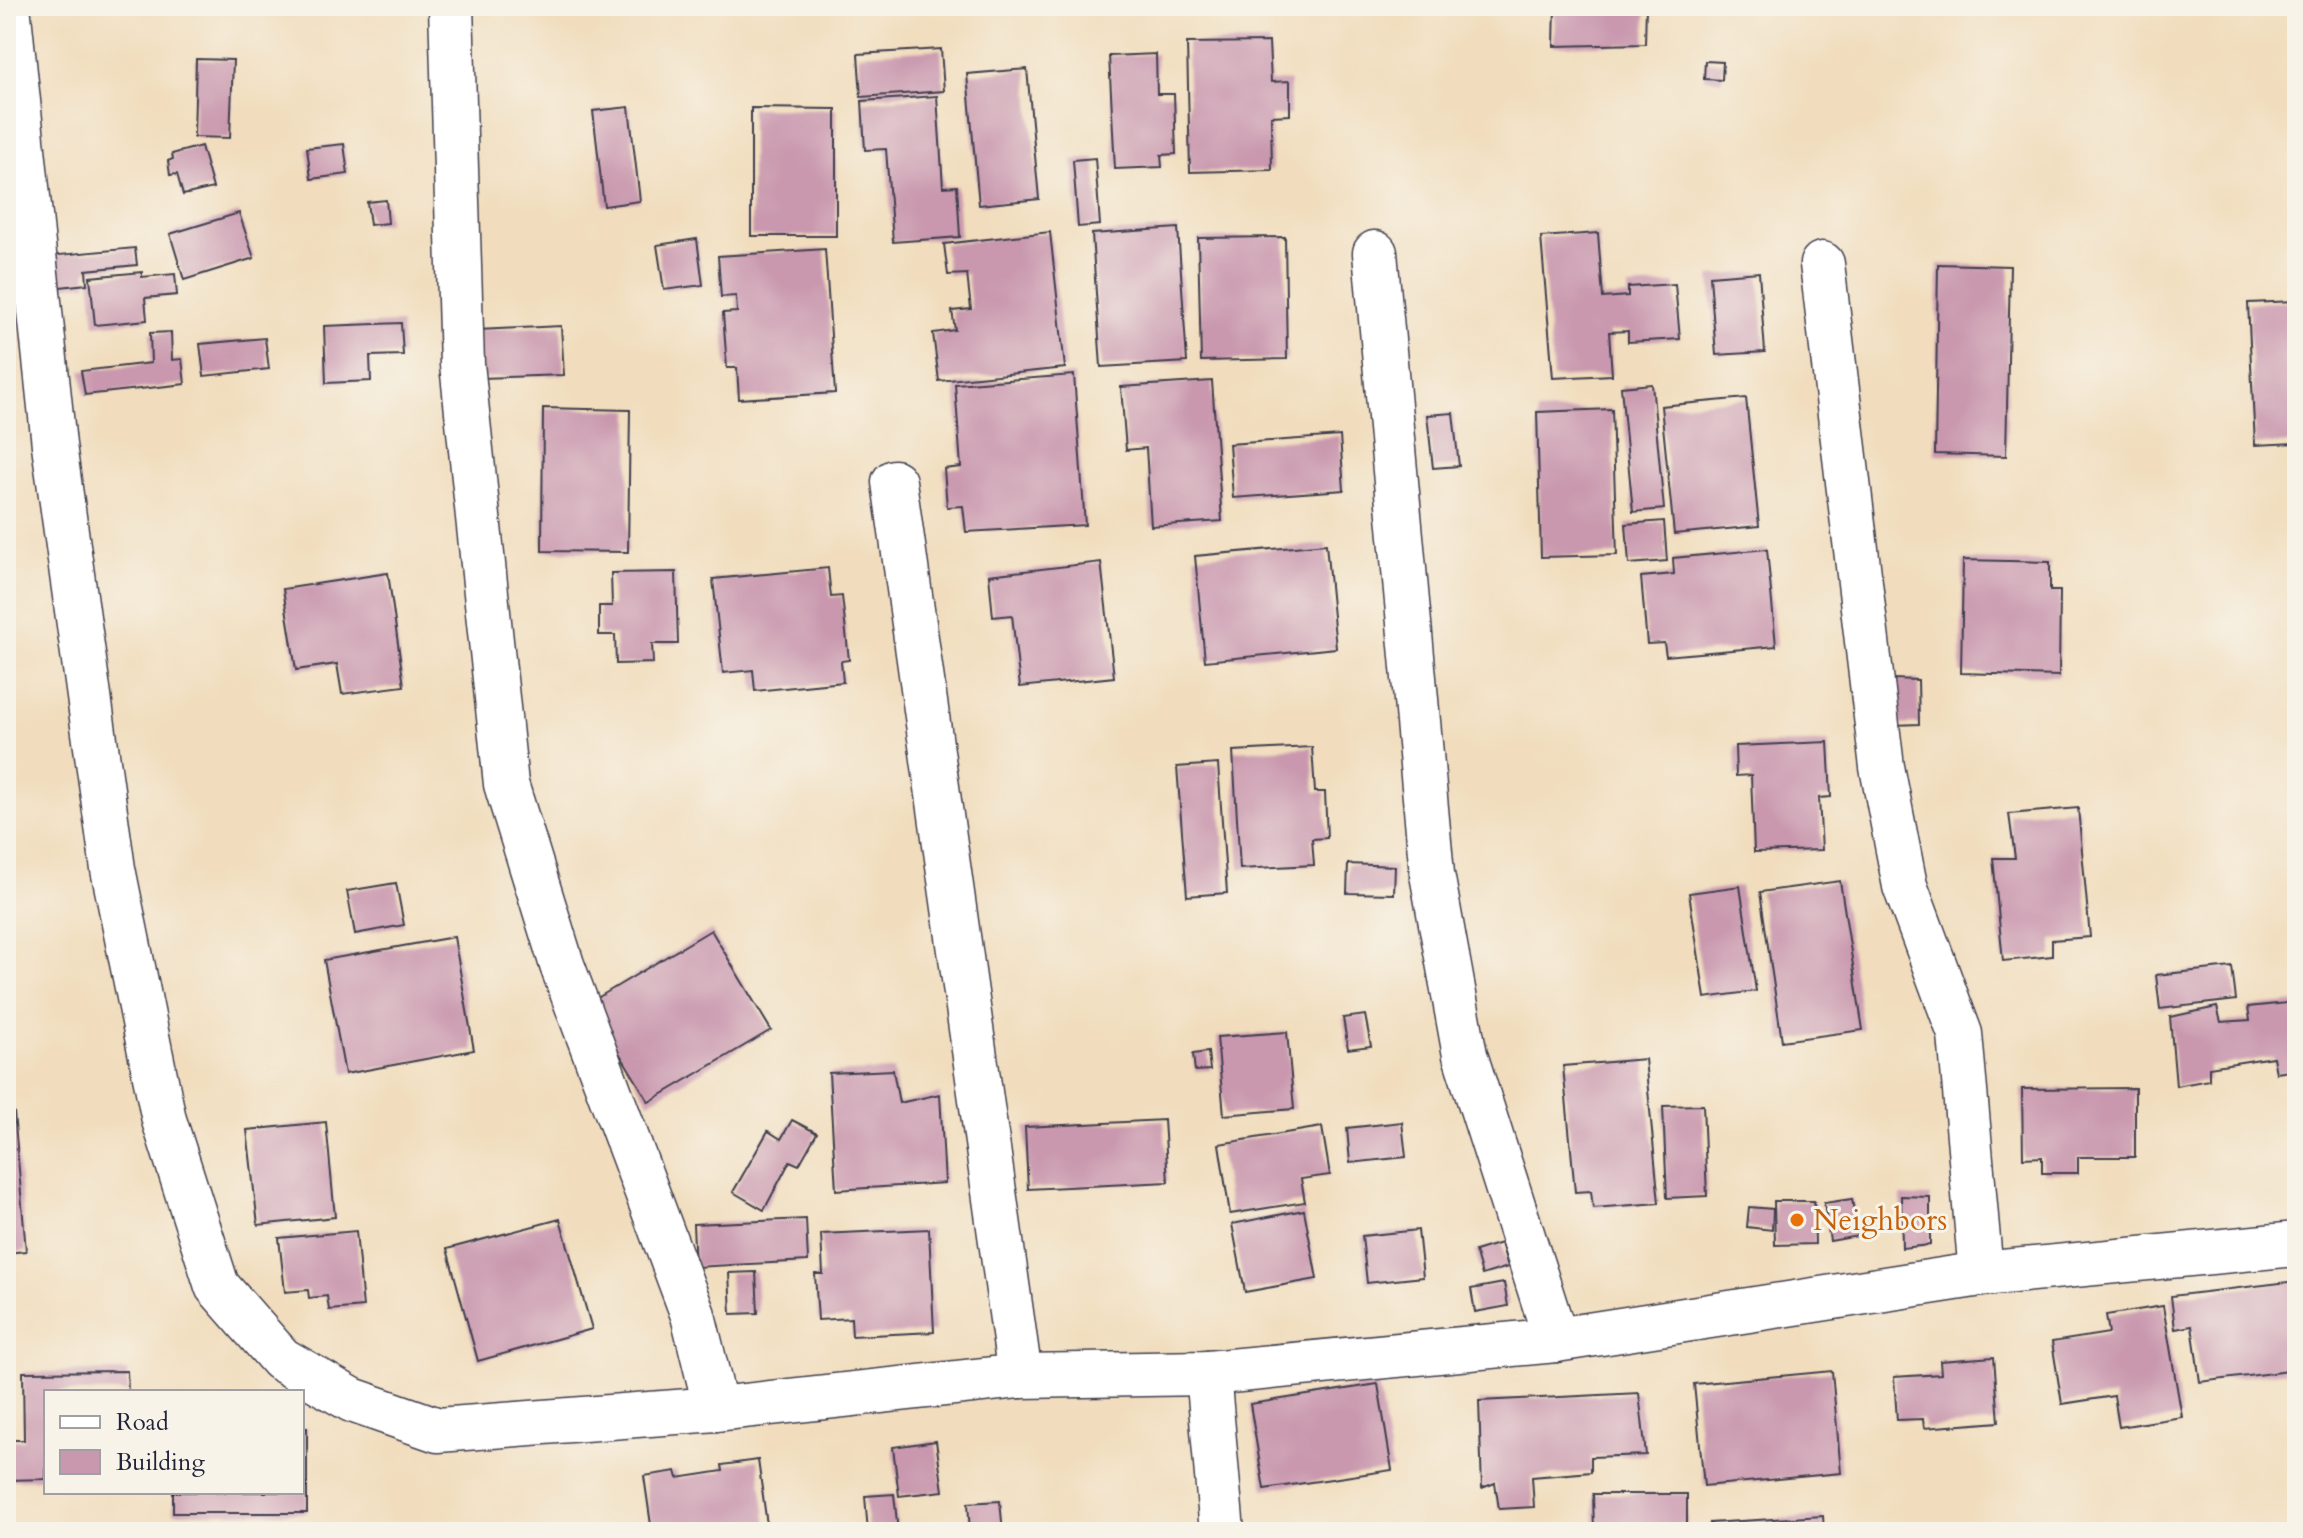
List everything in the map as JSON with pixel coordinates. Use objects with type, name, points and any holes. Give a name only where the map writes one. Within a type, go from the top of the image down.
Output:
[{"type":"street","points":[[8,6],[54,445],[113,869],[164,1120],[217,1286],[281,1359],[352,1400],[438,1430],[716,1409],[1020,1376],[1208,1373],[1556,1340],[1981,1274],[2297,1244]]},
{"type":"street","points":[[451,6],[462,364],[506,784],[562,965],[693,1315],[716,1409]]},
{"type":"street","points":[[1375,253],[1432,874],[1465,1055],[1556,1340]]},
{"type":"street","points":[[1822,264],[1882,767],[1905,886],[1960,1034],[1981,1274]]},
{"type":"street","points":[[894,482],[1020,1376]]},
{"type":"street","points":[[1208,1373],[1222,1532]]},
{"type":"building","points":[[1555,6],[1646,6],[1645,44],[1554,46]]},
{"type":"building","points":[[1269,42],[1271,82],[1290,81],[1290,115],[1271,116],[1272,170],[1190,172],[1187,43]]},
{"type":"building","points":[[941,49],[944,91],[861,97],[858,54]]},
{"type":"building","points":[[1156,54],[1157,94],[1174,94],[1176,154],[1161,155],[1162,167],[1115,169],[1109,56]]},
{"type":"building","points":[[196,59],[233,60],[230,138],[194,137]]},
{"type":"building","points":[[1705,61],[1723,62],[1722,80],[1704,79]]},
{"type":"building","points":[[1027,69],[1039,199],[979,205],[967,74]]},
{"type":"building","points":[[937,96],[943,187],[957,186],[960,237],[893,242],[886,149],[865,150],[862,101]]},
{"type":"building","points":[[629,107],[640,201],[604,206],[593,111]]},
{"type":"building","points":[[751,108],[836,109],[836,236],[751,236]]},
{"type":"building","points":[[344,144],[348,174],[311,179],[307,148]]},
{"type":"building","points":[[201,146],[213,188],[183,195],[177,174],[170,175],[168,161],[173,159],[172,154]]},
{"type":"building","points":[[1095,158],[1100,225],[1078,227],[1073,160]]},
{"type":"building","points":[[386,200],[388,223],[370,225],[367,202]]},
{"type":"building","points":[[239,213],[254,258],[184,280],[170,234]]},
{"type":"building","points":[[1178,228],[1187,362],[1101,367],[1092,234]]},
{"type":"building","points":[[1050,232],[1065,368],[939,381],[933,333],[955,330],[952,311],[971,309],[967,274],[948,275],[944,244]]},
{"type":"building","points":[[1598,233],[1603,298],[1628,296],[1628,287],[1675,284],[1680,339],[1628,342],[1628,331],[1609,332],[1612,375],[1553,378],[1541,237]]},
{"type":"building","points":[[1285,237],[1287,359],[1201,361],[1198,238]]},
{"type":"building","points":[[697,239],[703,285],[664,290],[657,245]]},
{"type":"building","points":[[135,248],[137,265],[86,270],[87,284],[51,288],[37,257]]},
{"type":"building","points":[[825,249],[835,393],[739,399],[737,368],[727,368],[723,313],[737,312],[736,296],[721,297],[718,256]]},
{"type":"building","points":[[1938,264],[2010,266],[2006,456],[1935,454]]},
{"type":"building","points":[[142,272],[142,277],[175,274],[177,295],[145,298],[147,320],[95,325],[90,277]]},
{"type":"building","points":[[1759,272],[1765,352],[1716,355],[1710,276]]},
{"type":"building","points":[[2297,301],[2297,443],[2255,445],[2248,303]]},
{"type":"building","points":[[401,323],[403,355],[370,356],[371,381],[326,383],[324,326]]},
{"type":"building","points":[[561,326],[564,375],[481,378],[478,330]]},
{"type":"building","points":[[171,332],[172,360],[182,359],[185,384],[85,395],[81,371],[151,363],[150,333]]},
{"type":"building","points":[[265,338],[269,369],[204,376],[200,344]]},
{"type":"building","points":[[1074,375],[1085,525],[966,532],[963,506],[947,507],[944,469],[961,467],[955,384]]},
{"type":"building","points":[[1212,381],[1222,521],[1151,526],[1146,448],[1126,450],[1121,387]]},
{"type":"building","points":[[1652,384],[1664,509],[1633,512],[1621,387]]},
{"type":"building","points":[[1746,398],[1759,526],[1674,534],[1661,406]]},
{"type":"building","points":[[543,408],[630,410],[628,552],[542,551]]},
{"type":"building","points":[[1612,409],[1617,555],[1541,557],[1537,412]]},
{"type":"building","points":[[1453,413],[1459,466],[1433,468],[1427,415]]},
{"type":"building","points":[[1340,436],[1344,490],[1233,498],[1229,444]]},
{"type":"building","points":[[1664,521],[1667,561],[1629,564],[1626,524]]},
{"type":"building","points":[[1326,544],[1336,648],[1205,661],[1195,556]]},
{"type":"building","points":[[1767,549],[1776,646],[1666,656],[1664,643],[1647,644],[1641,577],[1674,574],[1673,558]]},
{"type":"building","points":[[1963,560],[2050,562],[2050,591],[2060,591],[2059,676],[1961,673]]},
{"type":"building","points":[[1101,562],[1114,677],[1020,687],[1012,615],[993,617],[989,575]]},
{"type":"building","points":[[828,568],[831,597],[842,596],[849,660],[841,661],[843,682],[755,691],[753,670],[723,673],[713,579]]},
{"type":"building","points":[[676,572],[678,644],[652,644],[653,663],[616,664],[615,635],[599,635],[599,606],[612,606],[611,573]]},
{"type":"building","points":[[388,573],[404,686],[342,694],[337,664],[296,670],[283,589]]},
{"type":"building","points":[[1892,679],[1918,680],[1919,724],[1893,725]]},
{"type":"building","points":[[1828,742],[1831,797],[1819,798],[1822,850],[1754,852],[1751,775],[1736,776],[1735,746]]},
{"type":"building","points":[[1312,747],[1315,792],[1325,792],[1327,838],[1312,839],[1314,865],[1240,869],[1233,751]]},
{"type":"building","points":[[1218,764],[1227,893],[1187,896],[1177,767]]},
{"type":"building","points":[[2078,808],[2090,937],[2052,940],[2052,956],[2003,961],[1993,858],[2015,858],[2009,814]]},
{"type":"building","points":[[1348,864],[1395,866],[1394,894],[1347,893]]},
{"type":"building","points":[[1840,881],[1863,1030],[1782,1041],[1760,892]]},
{"type":"building","points":[[396,883],[404,925],[355,934],[347,891]]},
{"type":"building","points":[[1740,886],[1756,991],[1705,998],[1689,893]]},
{"type":"building","points":[[711,930],[771,1030],[649,1102],[589,1003]]},
{"type":"building","points":[[454,937],[474,1050],[345,1074],[324,960]]},
{"type":"building","points":[[2232,967],[2236,1000],[2160,1009],[2156,975]]},
{"type":"building","points":[[2297,1002],[2297,1070],[2276,1073],[2273,1057],[2209,1067],[2209,1080],[2176,1086],[2170,1017],[2217,1007],[2221,1022],[2250,1020],[2248,1007]]},
{"type":"building","points":[[1365,1015],[1371,1046],[1348,1049],[1343,1018]]},
{"type":"building","points":[[1287,1032],[1294,1109],[1224,1115],[1217,1037]]},
{"type":"building","points":[[1208,1052],[1210,1070],[1195,1071],[1193,1054]]},
{"type":"building","points":[[1645,1059],[1659,1203],[1593,1208],[1591,1191],[1575,1192],[1563,1066]]},
{"type":"building","points":[[893,1070],[899,1103],[940,1094],[945,1183],[836,1190],[829,1073]]},
{"type":"building","points":[[2135,1088],[2135,1157],[2078,1157],[2078,1173],[2042,1173],[2042,1157],[2023,1158],[2022,1089]]},
{"type":"building","points":[[1703,1105],[1707,1196],[1667,1198],[1663,1106]]},
{"type":"building","points":[[6,1112],[14,1112],[26,1251],[6,1253]]},
{"type":"building","points":[[792,1120],[817,1133],[799,1165],[790,1161],[764,1210],[733,1192],[768,1131],[781,1139]]},
{"type":"building","points":[[1164,1120],[1168,1182],[1028,1189],[1025,1127]]},
{"type":"building","points":[[326,1122],[335,1217],[258,1225],[247,1130]]},
{"type":"building","points":[[1402,1122],[1406,1157],[1350,1163],[1347,1128]]},
{"type":"building","points":[[1322,1127],[1330,1175],[1301,1179],[1305,1202],[1230,1214],[1219,1144]]},
{"type":"building","points":[[1901,1196],[1930,1197],[1930,1245],[1902,1248]]},
{"type":"building","points":[[1852,1199],[1858,1236],[1830,1241],[1824,1203]]},
{"type":"building","points":[[1774,1201],[1814,1201],[1815,1244],[1775,1245]]},
{"type":"building","points":[[1749,1207],[1773,1209],[1772,1230],[1747,1227]]},
{"type":"building","points":[[1304,1210],[1317,1279],[1245,1292],[1232,1224]]},
{"type":"building","points":[[560,1219],[592,1329],[478,1361],[447,1249]]},
{"type":"building","points":[[806,1219],[808,1261],[695,1267],[693,1224]]},
{"type":"building","points":[[929,1229],[934,1332],[852,1336],[851,1318],[818,1320],[815,1274],[823,1274],[821,1234]]},
{"type":"building","points":[[1418,1230],[1423,1277],[1367,1283],[1362,1236]]},
{"type":"building","points":[[356,1231],[363,1307],[329,1310],[327,1296],[309,1298],[308,1290],[285,1292],[279,1238]]},
{"type":"building","points":[[1501,1243],[1508,1267],[1482,1275],[1475,1251]]},
{"type":"building","points":[[756,1272],[758,1313],[731,1314],[729,1273]]},
{"type":"building","points":[[2297,1281],[2297,1370],[2200,1382],[2192,1326],[2175,1329],[2171,1296]]},
{"type":"building","points":[[1504,1283],[1508,1306],[1475,1312],[1471,1289]]},
{"type":"building","points":[[2163,1306],[2182,1417],[2119,1427],[2114,1396],[2062,1404],[2052,1342],[2109,1333],[2106,1315]]},
{"type":"building","points":[[1994,1357],[1999,1422],[1924,1428],[1923,1419],[1897,1420],[1894,1377],[1941,1374],[1940,1361]]},
{"type":"building","points":[[6,1370],[12,1371],[8,1430],[6,1430]]},
{"type":"building","points":[[127,1371],[128,1390],[44,1390],[44,1479],[7,1480],[6,1440],[24,1440],[23,1372]]},
{"type":"building","points":[[1832,1371],[1841,1473],[1704,1486],[1694,1384]]},
{"type":"building","points":[[1378,1384],[1392,1470],[1264,1489],[1250,1404]]},
{"type":"building","points":[[1639,1393],[1646,1455],[1591,1457],[1591,1472],[1532,1477],[1534,1507],[1499,1509],[1495,1483],[1482,1488],[1479,1401]]},
{"type":"building","points":[[304,1428],[307,1428],[307,1513],[173,1513],[173,1494],[304,1494]]},
{"type":"building","points":[[936,1441],[943,1491],[899,1496],[893,1447]]},
{"type":"building","points":[[758,1460],[768,1532],[652,1532],[644,1476],[676,1471],[678,1478],[723,1471],[722,1465]]},
{"type":"building","points":[[894,1494],[898,1532],[868,1532],[865,1496]]},
{"type":"building","points":[[1593,1494],[1687,1494],[1687,1532],[1594,1532]]},
{"type":"building","points":[[1000,1501],[1003,1532],[970,1532],[968,1503]]},
{"type":"building","points":[[1823,1516],[1824,1532],[1711,1532],[1710,1523]]},
{"type":"place","name":"Neighbors","points":[[1797,1220]]}]
